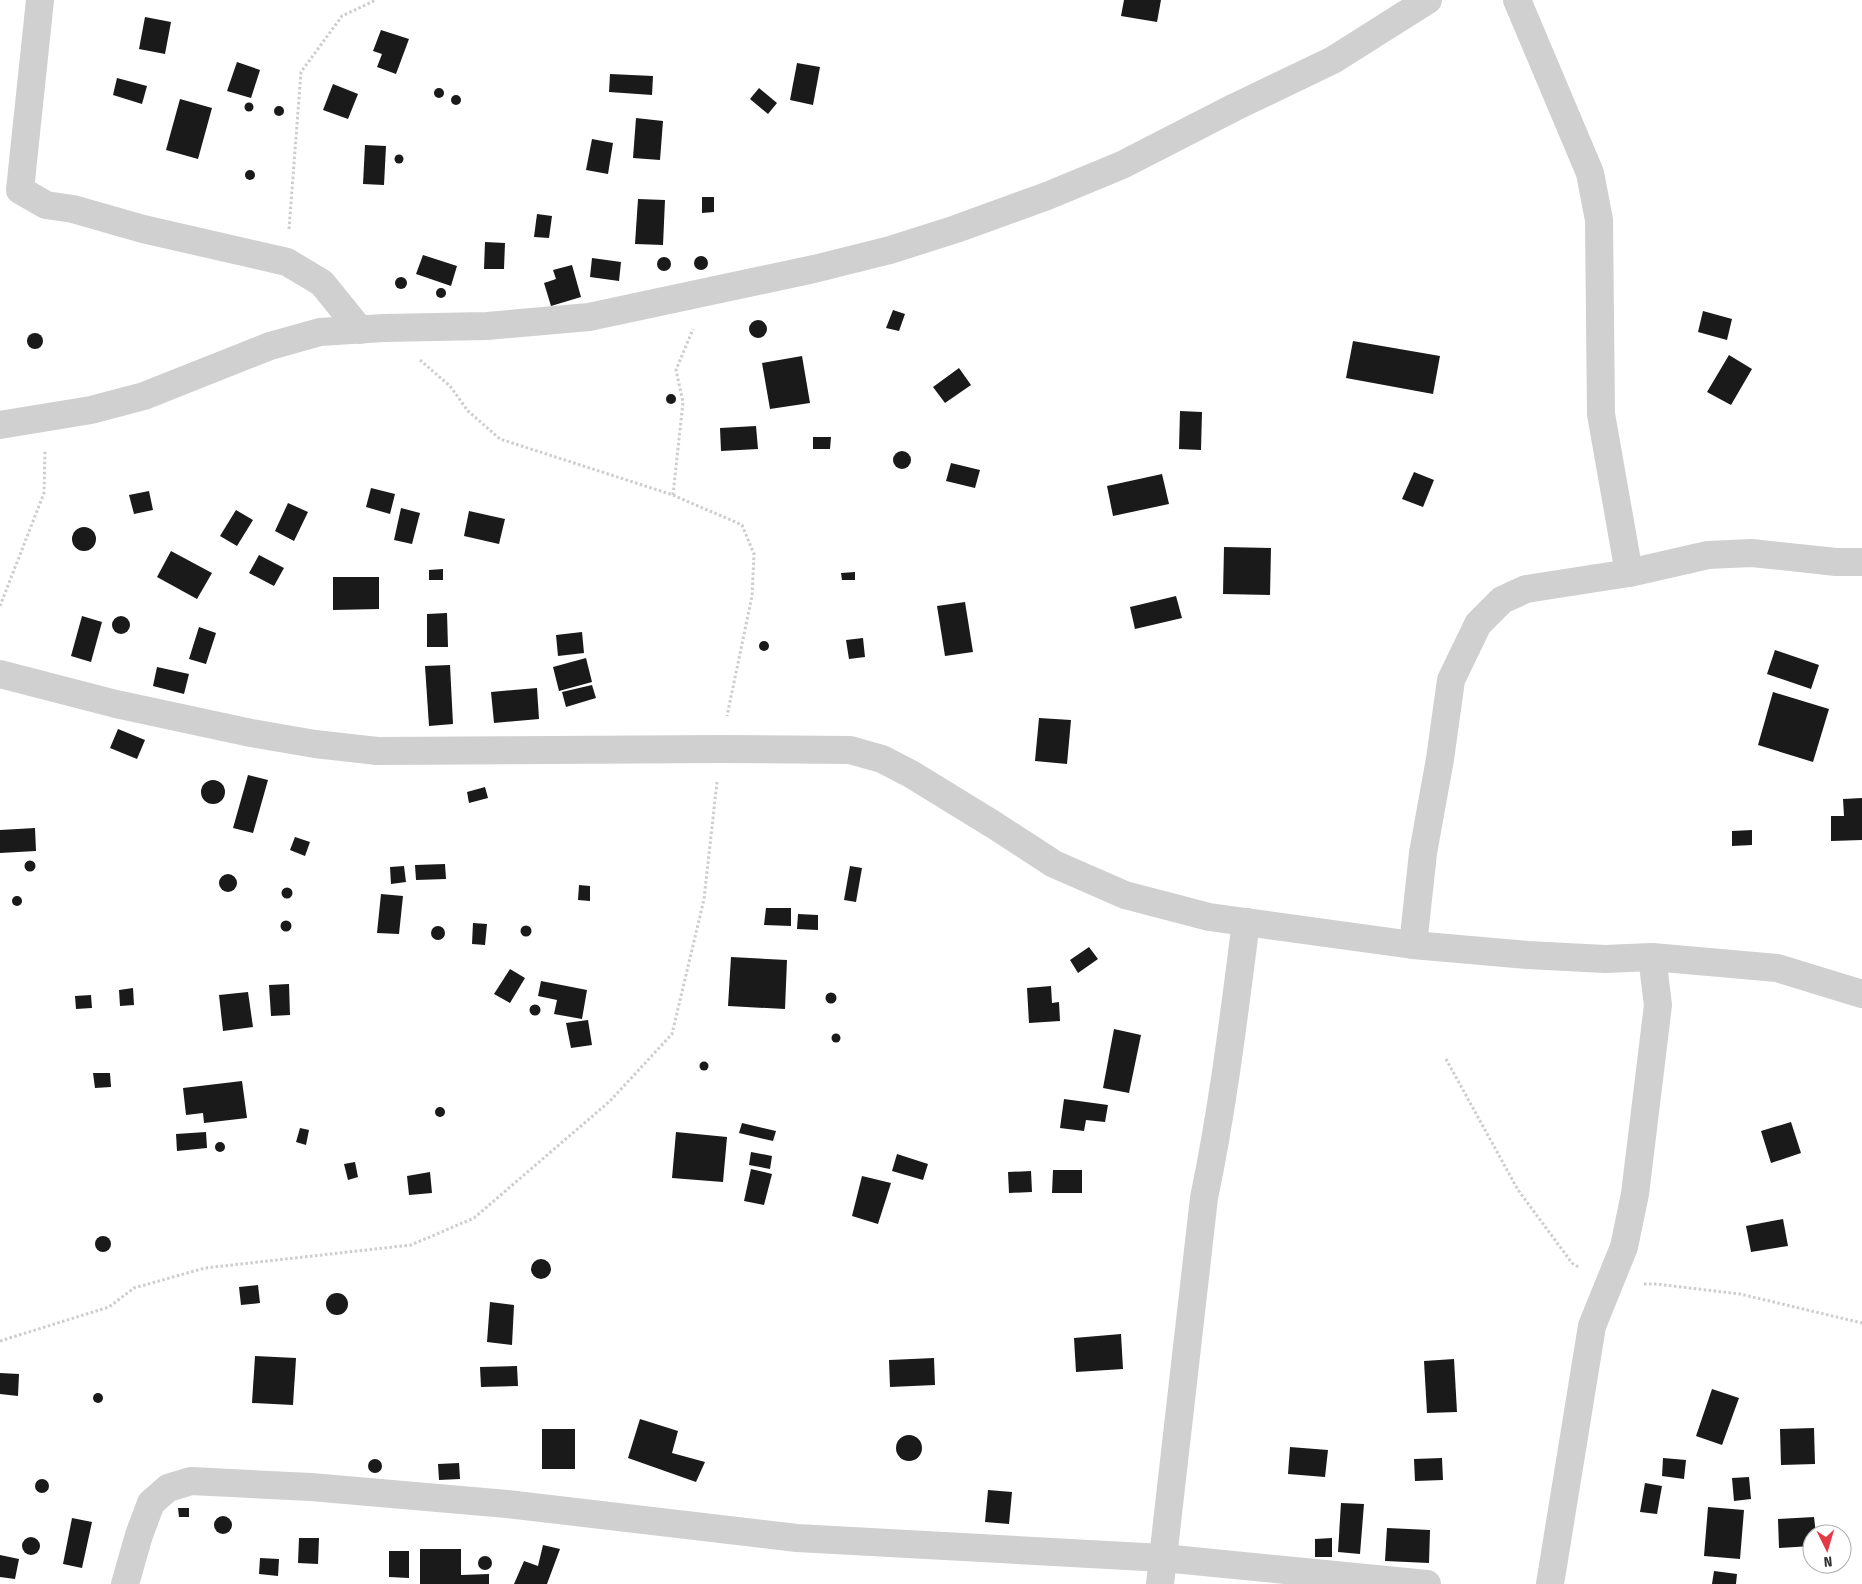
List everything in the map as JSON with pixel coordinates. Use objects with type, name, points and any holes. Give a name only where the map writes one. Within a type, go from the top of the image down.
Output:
[{"type":"street","points":[[40,0],[20,190],[46,205],[73,209],[143,229],[287,262],[322,283],[372,329]]},
{"type":"street","points":[[0,425],[91,410],[144,396],[270,346],[320,332],[487,326],[589,317],[814,269],[890,250],[956,229],[1047,196],[1122,165],[1235,107],[1333,60],[1428,0]]},
{"type":"street","points":[[1518,0],[1590,173],[1599,220],[1601,414],[1629,573]]},
{"type":"street","points":[[1413,944],[1423,853],[1440,759],[1451,680],[1478,624],[1502,600],[1526,589],[1629,573],[1708,555],[1752,553],[1836,562],[1862,562]]},
{"type":"street","points":[[0,674],[116,704],[251,734],[377,751],[721,748],[850,750],[882,759],[911,774],[1063,868],[1125,895],[1209,917],[1413,944],[1528,955],[1605,958],[1652,957],[1776,968],[1862,994]]},
{"type":"street","points":[[1162,1571],[1204,1198],[1227,1068],[1246,922]]},
{"type":"street","points":[[1550,1584],[1592,1326],[1624,1247],[1635,1194],[1658,1005],[1652,957]]},
{"type":"street","points":[[125,1584],[139,1535],[151,1503],[168,1488],[191,1481],[310,1487],[507,1504],[797,1538],[1162,1571],[1427,1584]]},
{"type":"path","points":[[287,262],[300,72],[342,16],[376,0]]},
{"type":"path","points":[[674,495],[682,402],[676,370],[694,326],[698,294]]},
{"type":"path","points":[[0,1341],[109,1307],[134,1288],[205,1268],[412,1245],[474,1218],[610,1101],[672,1034],[704,899],[721,748],[752,596],[754,554],[742,524],[674,495],[500,439],[468,411],[450,386],[372,329]]},
{"type":"path","points":[[0,606],[44,493],[47,417]]},
{"type":"building","points":[[1124,0],[1161,0],[1157,22],[1121,16]]},
{"type":"building","points":[[145,17],[171,22],[165,54],[139,49]]},
{"type":"building","points":[[381,30],[409,39],[396,74],[377,67],[382,54],[373,51]]},
{"type":"building","points":[[237,62],[260,70],[251,98],[227,91]]},
{"type":"building","points":[[797,63],[820,67],[813,105],[790,100]]},
{"type":"building","points":[[610,74],[653,76],[652,95],[609,92]]},
{"type":"building","points":[[117,78],[147,86],[142,104],[113,95]]},
{"type":"building","points":[[333,84],[358,94],[348,119],[323,110]]},
{"type":"building","points":[[437,88],[441,88],[444,93],[443,97],[437,98],[434,95],[434,91]]},
{"type":"building","points":[[759,88],[777,103],[768,114],[750,99]]},
{"type":"building","points":[[456,95],[461,100],[456,105],[451,100]]},
{"type":"building","points":[[180,99],[212,108],[198,159],[166,150]]},
{"type":"building","points":[[249,102],[254,107],[249,112],[244,107]]},
{"type":"building","points":[[277,106],[281,106],[284,111],[283,115],[277,116],[274,113],[274,109]]},
{"type":"building","points":[[636,118],[663,121],[660,160],[633,158]]},
{"type":"building","points":[[592,139],[613,143],[608,174],[586,170]]},
{"type":"building","points":[[365,145],[386,146],[384,185],[363,184]]},
{"type":"building","points":[[399,154],[404,159],[399,164],[394,159]]},
{"type":"building","points":[[248,170],[252,170],[255,175],[254,179],[248,180],[245,177],[245,173]]},
{"type":"building","points":[[702,197],[714,197],[714,212],[702,213]]},
{"type":"building","points":[[638,199],[665,200],[663,245],[635,244]]},
{"type":"building","points":[[537,214],[552,216],[549,238],[534,237]]},
{"type":"building","points":[[485,242],[505,243],[504,269],[484,269]]},
{"type":"building","points":[[423,255],[457,266],[451,286],[416,274]]},
{"type":"building","points":[[701,256],[706,258],[708,263],[706,268],[701,270],[696,268],[694,263],[696,258]]},
{"type":"building","points":[[664,257],[669,259],[671,264],[669,269],[664,271],[659,269],[657,264],[659,259]]},
{"type":"building","points":[[592,258],[621,262],[619,281],[590,277]]},
{"type":"building","points":[[572,265],[581,297],[551,306],[544,283],[556,279],[553,270]]},
{"type":"building","points":[[399,277],[403,277],[407,283],[403,289],[399,289],[395,285],[395,281]]},
{"type":"building","points":[[439,288],[443,288],[446,293],[445,297],[439,298],[436,295],[436,291]]},
{"type":"building","points":[[893,310],[905,314],[899,331],[886,328]]},
{"type":"building","points":[[1703,311],[1732,319],[1727,340],[1698,332]]},
{"type":"building","points":[[758,320],[764,323],[767,329],[764,335],[758,338],[752,335],[749,329],[752,323]]},
{"type":"building","points":[[35,333],[43,341],[35,349],[27,341]]},
{"type":"building","points":[[1353,341],[1440,356],[1433,394],[1346,378]]},
{"type":"building","points":[[1729,355],[1752,369],[1731,405],[1707,392]]},
{"type":"building","points":[[802,356],[810,403],[770,409],[762,363]]},
{"type":"building","points":[[959,368],[971,385],[945,403],[933,387]]},
{"type":"building","points":[[669,394],[673,394],[676,399],[675,403],[669,404],[666,401],[666,397]]},
{"type":"building","points":[[1180,411],[1202,412],[1201,450],[1179,449]]},
{"type":"building","points":[[756,426],[758,449],[721,451],[720,428]]},
{"type":"building","points":[[813,437],[831,437],[830,449],[813,449]]},
{"type":"building","points":[[902,451],[908,454],[911,460],[908,466],[902,469],[896,466],[893,460],[896,454]]},
{"type":"building","points":[[951,463],[980,470],[975,488],[946,481]]},
{"type":"building","points":[[1414,472],[1434,480],[1423,507],[1402,499]]},
{"type":"building","points":[[1162,474],[1169,504],[1113,516],[1107,486]]},
{"type":"building","points":[[371,488],[395,494],[390,514],[366,507]]},
{"type":"building","points":[[149,491],[153,510],[134,514],[129,495]]},
{"type":"building","points":[[288,503],[308,512],[294,541],[275,531]]},
{"type":"building","points":[[401,508],[420,513],[412,544],[394,540]]},
{"type":"building","points":[[236,510],[253,520],[237,546],[220,536]]},
{"type":"building","points":[[469,511],[505,519],[499,544],[464,536]]},
{"type":"building","points":[[79,527],[89,527],[96,534],[96,544],[89,551],[79,551],[72,544],[72,534]]},
{"type":"building","points":[[1224,547],[1271,548],[1270,595],[1223,594]]},
{"type":"building","points":[[171,551],[212,573],[197,599],[157,577]]},
{"type":"building","points":[[259,555],[284,568],[274,586],[249,573]]},
{"type":"building","points":[[443,569],[443,580],[429,580],[429,570]]},
{"type":"building","points":[[855,572],[855,580],[842,580],[841,573]]},
{"type":"building","points":[[333,577],[379,577],[379,609],[333,610]]},
{"type":"building","points":[[1176,596],[1182,618],[1135,629],[1130,607]]},
{"type":"building","points":[[965,602],[973,652],[945,656],[937,606]]},
{"type":"building","points":[[447,613],[448,647],[427,647],[427,614]]},
{"type":"building","points":[[82,616],[102,622],[91,662],[71,656]]},
{"type":"building","points":[[117,616],[125,616],[130,621],[128,632],[117,634],[112,629],[112,621]]},
{"type":"building","points":[[199,627],[216,633],[206,664],[189,659]]},
{"type":"building","points":[[582,632],[584,653],[558,656],[556,635]]},
{"type":"building","points":[[863,638],[865,657],[849,659],[846,640]]},
{"type":"building","points":[[762,641],[766,641],[769,646],[766,651],[762,651],[759,648],[759,644]]},
{"type":"building","points":[[1775,650],[1819,665],[1811,689],[1767,674]]},
{"type":"building","points":[[586,658],[592,682],[559,691],[553,667]]},
{"type":"building","points":[[450,665],[453,724],[429,726],[425,666]]},
{"type":"building","points":[[157,667],[189,674],[184,694],[153,686]]},
{"type":"building","points":[[592,685],[596,698],[566,707],[562,692]]},
{"type":"building","points":[[537,688],[539,719],[494,723],[491,692]]},
{"type":"building","points":[[1773,692],[1829,709],[1813,762],[1758,745]]},
{"type":"building","points":[[1039,718],[1071,720],[1067,764],[1035,761]]},
{"type":"building","points":[[118,729],[145,740],[137,759],[110,748]]},
{"type":"building","points":[[248,775],[268,780],[253,833],[233,828]]},
{"type":"building","points":[[213,780],[222,783],[225,792],[222,801],[213,804],[204,801],[201,792],[204,783]]},
{"type":"building","points":[[485,787],[488,798],[469,803],[467,792]]},
{"type":"building","points":[[1862,798],[1862,840],[1831,841],[1831,816],[1844,816],[1843,799]]},
{"type":"building","points":[[35,828],[36,851],[0,853],[0,830]]},
{"type":"building","points":[[1752,830],[1752,845],[1732,846],[1732,831]]},
{"type":"building","points":[[295,837],[310,842],[305,856],[290,850]]},
{"type":"building","points":[[28,861],[32,861],[35,866],[34,870],[28,871],[25,868],[25,864]]},
{"type":"building","points":[[445,864],[446,879],[416,880],[415,865]]},
{"type":"building","points":[[404,866],[406,882],[391,884],[390,867]]},
{"type":"building","points":[[850,866],[862,868],[856,902],[844,900]]},
{"type":"building","points":[[228,874],[234,877],[237,883],[234,889],[228,892],[222,889],[219,883],[222,877]]},
{"type":"building","points":[[579,885],[590,886],[590,901],[578,900]]},
{"type":"building","points":[[287,887],[293,893],[287,899],[281,893]]},
{"type":"building","points":[[381,894],[403,896],[399,934],[377,933]]},
{"type":"building","points":[[17,896],[22,901],[17,906],[12,901]]},
{"type":"building","points":[[766,908],[791,908],[791,926],[764,925]]},
{"type":"building","points":[[798,914],[818,915],[818,930],[797,929]]},
{"type":"building","points":[[286,920],[292,926],[286,932],[280,926]]},
{"type":"building","points":[[473,923],[487,924],[485,945],[472,944]]},
{"type":"building","points":[[526,925],[532,931],[526,937],[520,931]]},
{"type":"building","points":[[438,926],[443,928],[445,933],[443,938],[438,940],[433,938],[431,933],[433,928]]},
{"type":"building","points":[[1089,947],[1098,959],[1078,973],[1070,960]]},
{"type":"building","points":[[731,957],[787,960],[785,1009],[728,1006]]},
{"type":"building","points":[[510,969],[525,978],[510,1003],[494,994]]},
{"type":"building","points":[[541,981],[587,990],[582,1019],[554,1014],[557,1000],[538,996]]},
{"type":"building","points":[[289,984],[290,1015],[271,1016],[269,985]]},
{"type":"building","points":[[1051,986],[1052,1003],[1059,1002],[1060,1021],[1029,1023],[1027,988]]},
{"type":"building","points":[[133,988],[134,1005],[120,1006],[119,990]]},
{"type":"building","points":[[248,992],[253,1027],[223,1031],[219,995]]},
{"type":"building","points":[[831,992],[837,998],[831,1004],[825,998]]},
{"type":"building","points":[[91,995],[92,1008],[76,1009],[75,996]]},
{"type":"building","points":[[535,1004],[541,1010],[535,1016],[529,1010]]},
{"type":"building","points":[[588,1020],[592,1045],[571,1048],[566,1023]]},
{"type":"building","points":[[1114,1029],[1141,1035],[1129,1093],[1103,1088]]},
{"type":"building","points":[[836,1033],[841,1038],[836,1043],[831,1038]]},
{"type":"building","points":[[704,1061],[709,1066],[704,1071],[699,1066]]},
{"type":"building","points":[[93,1073],[110,1073],[111,1087],[95,1088]]},
{"type":"building","points":[[242,1081],[247,1118],[204,1123],[203,1113],[186,1115],[183,1088]]},
{"type":"building","points":[[1064,1099],[1108,1105],[1105,1122],[1086,1120],[1084,1131],[1060,1128]]},
{"type":"building","points":[[438,1107],[442,1107],[445,1112],[444,1116],[438,1117],[435,1114],[435,1110]]},
{"type":"building","points":[[1791,1122],[1801,1153],[1771,1163],[1761,1131]]},
{"type":"building","points":[[742,1123],[776,1131],[773,1141],[739,1133]]},
{"type":"building","points":[[300,1128],[309,1130],[306,1145],[296,1142]]},
{"type":"building","points":[[206,1132],[207,1148],[177,1151],[176,1134]]},
{"type":"building","points":[[676,1132],[727,1137],[723,1182],[672,1178]]},
{"type":"building","points":[[218,1142],[222,1142],[225,1147],[224,1151],[218,1152],[215,1149],[215,1145]]},
{"type":"building","points":[[751,1152],[772,1156],[770,1169],[749,1165]]},
{"type":"building","points":[[897,1154],[928,1164],[923,1180],[892,1171]]},
{"type":"building","points":[[355,1162],[358,1177],[348,1180],[344,1164]]},
{"type":"building","points":[[751,1169],[772,1174],[764,1205],[744,1201]]},
{"type":"building","points":[[1053,1170],[1082,1170],[1082,1193],[1052,1193]]},
{"type":"building","points":[[1031,1171],[1032,1192],[1009,1193],[1008,1172]]},
{"type":"building","points":[[430,1172],[432,1193],[409,1195],[407,1176]]},
{"type":"building","points":[[862,1176],[891,1183],[878,1224],[852,1216]]},
{"type":"building","points":[[1783,1219],[1788,1246],[1751,1252],[1746,1226]]},
{"type":"building","points":[[100,1236],[106,1236],[111,1241],[109,1250],[100,1252],[95,1247],[95,1241]]},
{"type":"building","points":[[541,1259],[548,1262],[551,1269],[548,1276],[541,1279],[534,1276],[531,1269],[534,1262]]},
{"type":"building","points":[[258,1285],[260,1303],[241,1305],[239,1287]]},
{"type":"building","points":[[337,1293],[345,1296],[348,1304],[345,1312],[337,1315],[329,1312],[326,1304],[329,1296]]},
{"type":"building","points":[[490,1302],[514,1305],[512,1345],[487,1342]]},
{"type":"building","points":[[1121,1334],[1123,1369],[1076,1372],[1074,1338]]},
{"type":"building","points":[[255,1356],[296,1358],[293,1405],[252,1403]]},
{"type":"building","points":[[934,1358],[935,1385],[890,1387],[889,1360]]},
{"type":"building","points":[[1454,1359],[1457,1412],[1427,1413],[1424,1361]]},
{"type":"building","points":[[517,1366],[518,1386],[481,1387],[480,1367]]},
{"type":"building","points":[[0,1373],[19,1374],[18,1396],[0,1394]]},
{"type":"building","points":[[1712,1389],[1739,1398],[1722,1445],[1696,1436]]},
{"type":"building","points":[[98,1393],[103,1398],[98,1403],[93,1398]]},
{"type":"building","points":[[640,1419],[678,1431],[672,1453],[705,1462],[696,1482],[628,1458]]},
{"type":"building","points":[[1814,1428],[1815,1464],[1781,1465],[1780,1429]]},
{"type":"building","points":[[542,1429],[575,1429],[575,1469],[542,1469]]},
{"type":"building","points":[[909,1435],[918,1439],[922,1448],[918,1457],[909,1461],[900,1457],[896,1448],[900,1439]]},
{"type":"building","points":[[1290,1447],[1328,1450],[1325,1477],[1288,1474]]},
{"type":"building","points":[[1442,1458],[1443,1480],[1415,1481],[1414,1459]]},
{"type":"building","points":[[1663,1458],[1686,1460],[1684,1479],[1662,1476]]},
{"type":"building","points":[[375,1459],[380,1461],[382,1466],[380,1471],[375,1473],[370,1471],[368,1466],[370,1461]]},
{"type":"building","points":[[459,1463],[460,1479],[439,1480],[438,1464]]},
{"type":"building","points":[[1749,1477],[1751,1499],[1734,1501],[1732,1478]]},
{"type":"building","points":[[42,1479],[47,1481],[49,1486],[47,1491],[42,1493],[37,1491],[35,1486],[37,1481]]},
{"type":"building","points":[[1645,1483],[1662,1486],[1657,1514],[1640,1512]]},
{"type":"building","points":[[988,1490],[1012,1492],[1009,1524],[985,1522]]},
{"type":"building","points":[[1341,1503],[1364,1504],[1360,1554],[1338,1552]]},
{"type":"building","points":[[1708,1507],[1744,1510],[1740,1559],[1704,1556]]},
{"type":"building","points":[[178,1508],[189,1508],[189,1517],[179,1517]]},
{"type":"building","points":[[223,1516],[229,1519],[232,1525],[229,1531],[223,1534],[217,1531],[214,1525],[217,1519]]},
{"type":"building","points":[[1814,1517],[1815,1524],[1802,1524],[1802,1547],[1779,1548],[1778,1519]]},
{"type":"building","points":[[72,1518],[92,1522],[82,1568],[63,1564]]},
{"type":"building","points":[[1387,1528],[1430,1530],[1429,1563],[1385,1561]]},
{"type":"building","points":[[31,1537],[37,1540],[40,1546],[37,1552],[31,1555],[25,1552],[22,1546],[25,1540]]},
{"type":"building","points":[[299,1538],[319,1538],[318,1564],[298,1563]]},
{"type":"building","points":[[1332,1538],[1332,1557],[1315,1557],[1315,1539]]},
{"type":"building","points":[[543,1545],[560,1549],[547,1584],[514,1584],[524,1561],[538,1566]]},
{"type":"building","points":[[420,1549],[461,1549],[461,1575],[489,1574],[489,1584],[420,1584]]},
{"type":"building","points":[[389,1551],[409,1551],[409,1578],[389,1577]]},
{"type":"building","points":[[0,1555],[19,1559],[15,1579],[0,1577]]},
{"type":"building","points":[[485,1556],[490,1558],[492,1563],[490,1568],[485,1570],[480,1568],[478,1563],[480,1558]]},
{"type":"building","points":[[260,1558],[279,1559],[278,1576],[259,1574]]},
{"type":"building","points":[[1714,1571],[1737,1574],[1736,1584],[1712,1584]]}]
